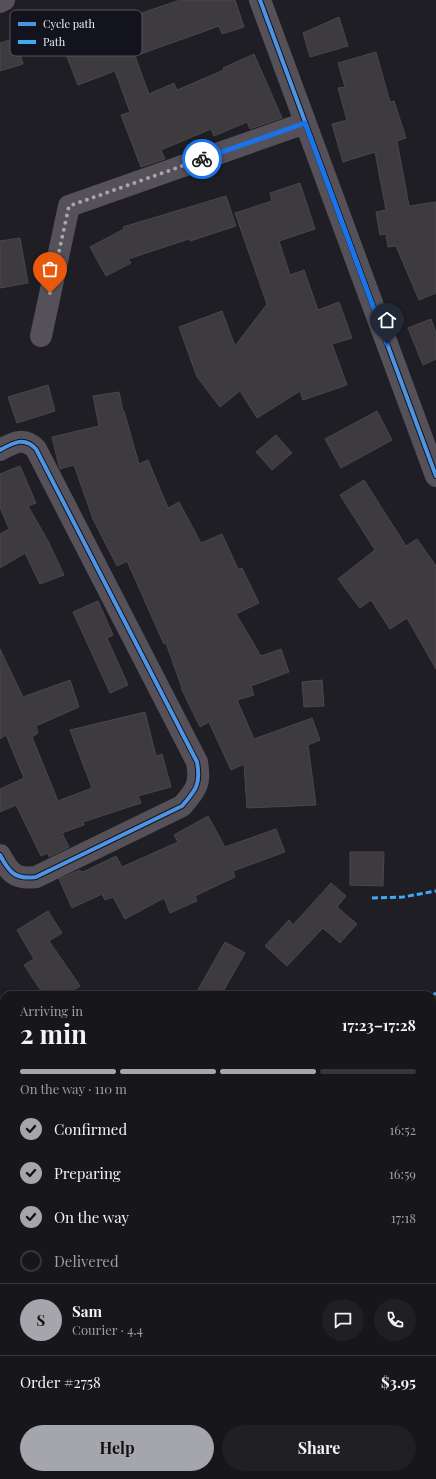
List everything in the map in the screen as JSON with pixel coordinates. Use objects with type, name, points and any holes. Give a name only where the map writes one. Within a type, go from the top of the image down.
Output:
[{"type":"street","points":[[0,2],[4,0]]},
{"type":"street","points":[[260,0],[436,476]]},
{"type":"street","points":[[41,336],[69,206],[305,123]]},
{"type":"street","points":[[0,450],[21,441],[31,444],[36,449],[197,762],[199,774],[196,789],[182,806],[36,877],[22,877],[15,875],[9,870],[0,855]]},
{"type":"building","points":[[180,0],[235,0],[244,27],[222,34],[219,26],[142,54],[142,13]]},
{"type":"building","points":[[339,17],[348,46],[310,57],[303,33]]},
{"type":"building","points":[[10,40],[10,56],[21,56],[23,64],[0,71],[0,43]]},
{"type":"building","points":[[376,52],[390,102],[394,101],[406,138],[397,141],[409,206],[436,202],[436,293],[419,300],[396,246],[388,247],[386,234],[380,235],[376,212],[386,210],[375,152],[343,162],[332,124],[347,120],[338,88],[345,87],[338,63]]},
{"type":"building","points":[[254,54],[282,118],[250,129],[247,122],[214,136],[211,129],[161,150],[165,159],[141,167],[121,115],[130,112],[115,71],[78,85],[67,56],[135,56],[149,94],[174,83],[177,90],[224,70],[223,68]]},
{"type":"building","points":[[300,183],[315,229],[279,241],[290,275],[304,270],[318,310],[339,302],[352,338],[332,344],[347,385],[303,400],[300,391],[257,418],[240,391],[220,407],[197,377],[179,327],[222,311],[235,346],[267,304],[235,213],[272,201],[270,193]]},
{"type":"building","points":[[226,196],[236,226],[190,241],[189,239],[128,259],[131,263],[106,276],[90,247],[124,229],[123,227]]},
{"type":"building","points":[[20,238],[28,283],[0,288],[0,241]]},
{"type":"building","points":[[431,319],[436,333],[436,359],[423,365],[408,328]]},
{"type":"building","points":[[48,385],[55,411],[17,423],[8,397]]},
{"type":"building","points":[[119,392],[123,411],[139,464],[148,460],[168,508],[179,502],[201,543],[222,534],[238,569],[242,568],[259,603],[236,614],[261,656],[281,649],[289,672],[251,686],[254,695],[237,700],[254,739],[312,718],[320,740],[308,745],[316,805],[247,808],[244,764],[231,770],[209,722],[200,727],[181,688],[166,643],[164,644],[127,561],[117,566],[93,519],[74,465],[60,469],[52,437],[99,426],[93,396]]},
{"type":"building","points":[[377,411],[392,440],[341,468],[325,439]]},
{"type":"building","points":[[276,435],[292,453],[272,470],[256,452]]},
{"type":"building","points":[[20,466],[36,503],[28,506],[48,541],[64,575],[40,584],[25,553],[0,568],[0,534],[9,529],[0,507],[0,474]]},
{"type":"building","points":[[364,480],[406,546],[417,539],[436,566],[436,669],[407,618],[390,629],[371,600],[360,608],[338,579],[375,550],[340,495]]},
{"type":"building","points":[[98,601],[113,635],[107,638],[128,685],[110,693],[73,612]]},
{"type":"building","points":[[0,649],[23,697],[70,680],[79,707],[36,726],[38,733],[32,737],[58,801],[92,788],[70,730],[145,712],[156,756],[162,754],[171,787],[138,796],[141,803],[83,822],[84,825],[62,833],[69,847],[49,857],[48,853],[41,856],[16,805],[0,812],[0,789],[24,778],[6,735],[0,739]]},
{"type":"building","points":[[322,680],[324,706],[304,707],[302,682]]},
{"type":"building","points":[[208,816],[225,847],[276,829],[285,852],[233,871],[235,877],[195,896],[197,901],[170,913],[164,898],[125,919],[113,897],[105,900],[102,894],[72,908],[59,879],[80,870],[81,872],[85,871],[116,856],[122,867],[178,842],[174,835]]},
{"type":"building","points":[[350,852],[384,852],[383,886],[350,885]]},
{"type":"building","points":[[331,883],[346,896],[337,907],[357,924],[340,943],[323,928],[287,966],[265,946],[289,920],[293,925]]},
{"type":"building","points":[[48,911],[62,933],[49,941],[80,986],[73,991],[41,991],[24,965],[34,959],[17,930]]},
{"type":"building","points":[[225,942],[245,953],[223,991],[197,991]]},
{"type":"marked path","points":[[372,898],[403,897],[436,891]]},
{"type":"cycle path","points":[[260,0],[436,476]]},
{"type":"cycle path","points":[[0,450],[18,442],[27,443],[36,449],[197,762],[198,770],[198,781],[194,791],[182,806],[36,877],[29,878],[14,874],[6,866],[0,855]]},
{"type":"way so far","points":[[50,293],[69,206],[202,159]]},
{"type":"route","points":[[202,159],[305,123],[387,344]]}]
